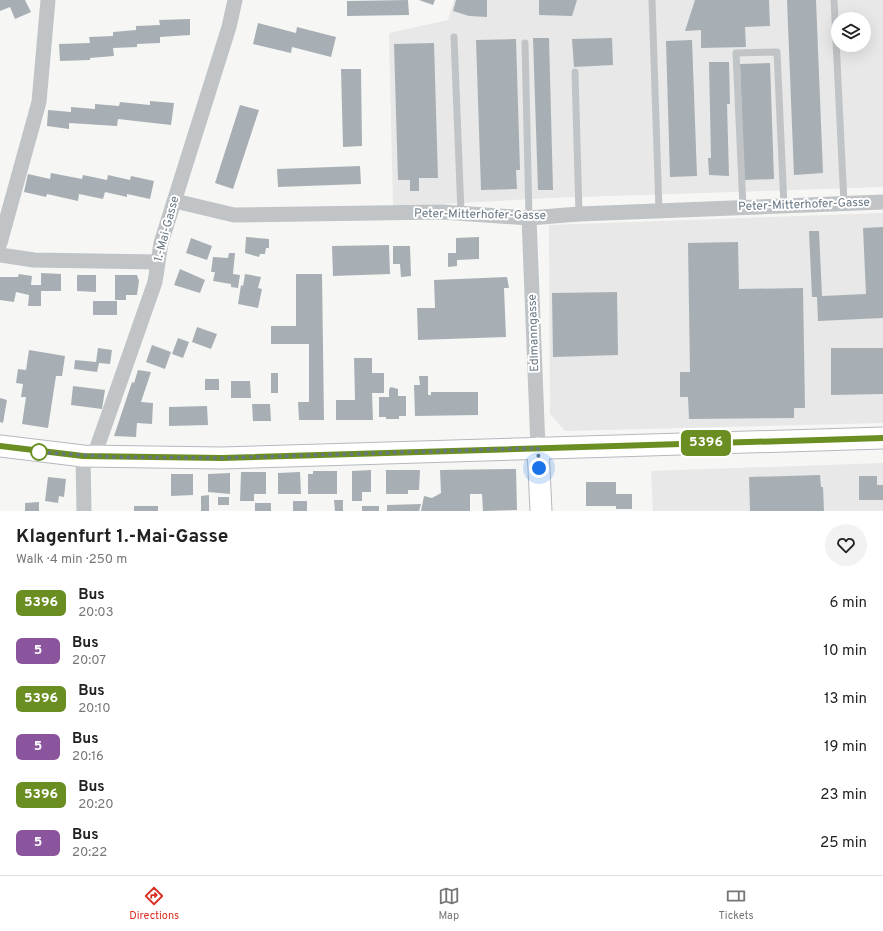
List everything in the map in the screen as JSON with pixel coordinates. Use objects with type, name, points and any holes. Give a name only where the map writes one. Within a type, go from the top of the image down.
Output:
[{"type":"main road","points":[[0,446],[88,456],[222,458],[883,438]]},
{"type":"main road","points":[[538,448],[541,511]]},
{"type":"street","points":[[0,243],[39,102],[48,0]]},
{"type":"street","name":"1.-Mai-Gasse","points":[[88,456],[155,282],[161,243],[229,27],[235,0]]},
{"type":"street","name":"Peter-Mitterhofer-Gasse","points":[[175,201],[234,215],[461,213],[529,218],[579,214],[883,202]]},
{"type":"street","name":"Edlmanngasse","points":[[529,218],[538,448]]},
{"type":"street","points":[[0,255],[34,260],[157,262]]},
{"type":"street","points":[[84,511],[88,456]]},
{"type":"lane","points":[[652,0],[659,211]]},
{"type":"lane","points":[[834,0],[844,203]]},
{"type":"lane","points":[[454,37],[461,213]]},
{"type":"lane","points":[[525,43],[529,218]]},
{"type":"lane","points":[[743,208],[736,53],[777,52],[784,206]]},
{"type":"lane","points":[[575,72],[579,214]]},
{"type":"shaded area","points":[[454,0],[883,0],[883,187],[549,198],[393,207],[389,33],[448,20]]},
{"type":"shaded area","points":[[883,213],[883,423],[565,431],[550,414],[549,225]]},
{"type":"shaded area","points":[[883,463],[883,511],[653,511],[651,471]]},
{"type":"building","points":[[0,0],[25,0],[31,12],[15,19],[10,7],[0,11]]},
{"type":"building","points":[[408,0],[409,15],[347,16],[347,1]]},
{"type":"building","points":[[419,0],[435,0],[433,5]]},
{"type":"building","points":[[456,0],[487,0],[487,17],[469,16],[453,11]]},
{"type":"building","points":[[539,0],[577,0],[572,16],[539,15]]},
{"type":"building","points":[[695,0],[769,0],[770,26],[745,27],[746,47],[701,48],[701,30],[685,31]]},
{"type":"building","points":[[787,0],[816,0],[823,173],[794,175]]},
{"type":"building","points":[[190,19],[190,35],[160,37],[160,43],[137,44],[137,47],[113,48],[114,56],[90,58],[90,60],[60,61],[59,44],[90,43],[89,37],[113,36],[113,32],[136,30],[136,26],[160,25],[159,20]]},
{"type":"building","points":[[258,23],[296,33],[297,27],[336,37],[331,57],[292,47],[291,53],[253,44]]},
{"type":"building","points":[[533,38],[549,38],[553,190],[538,190]]},
{"type":"building","points":[[612,38],[613,65],[574,67],[572,39]]},
{"type":"building","points":[[516,39],[520,170],[516,170],[517,189],[481,190],[476,40]]},
{"type":"building","points":[[692,40],[697,176],[670,177],[666,41]]},
{"type":"building","points":[[434,43],[438,178],[419,178],[419,191],[410,191],[410,180],[398,180],[394,44]]},
{"type":"building","points":[[709,62],[729,62],[730,104],[727,104],[729,176],[709,175],[708,158],[711,158]]},
{"type":"building","points":[[770,63],[774,179],[744,180],[740,64]]},
{"type":"building","points":[[341,69],[361,69],[362,146],[343,147]]},
{"type":"building","points":[[150,101],[174,103],[171,125],[118,119],[117,126],[69,123],[69,129],[47,126],[48,110],[71,112],[71,107],[95,109],[95,104],[119,106],[120,102],[150,105]]},
{"type":"building","points":[[240,105],[259,110],[233,189],[215,183]]},
{"type":"building","points":[[360,166],[361,184],[278,187],[277,169]]},
{"type":"building","points":[[51,173],[82,179],[83,175],[107,180],[108,175],[130,180],[131,176],[154,181],[150,199],[127,194],[127,197],[105,192],[103,199],[79,194],[78,201],[47,194],[46,197],[24,192],[28,174],[50,179]]},
{"type":"building","points":[[883,227],[883,318],[818,321],[817,297],[812,297],[809,231],[819,231],[822,296],[866,294],[863,228]]},
{"type":"building","points":[[246,237],[269,239],[269,248],[266,248],[265,254],[260,254],[259,257],[245,253]]},
{"type":"building","points":[[479,237],[479,259],[457,260],[457,266],[448,267],[448,253],[456,253],[456,238]]},
{"type":"building","points":[[191,238],[212,246],[207,260],[186,253]]},
{"type":"building","points":[[738,242],[739,289],[803,288],[805,408],[794,408],[794,418],[689,419],[688,397],[680,397],[680,372],[690,372],[688,243]]},
{"type":"building","points":[[389,245],[390,274],[333,276],[332,246]]},
{"type":"building","points":[[393,246],[410,246],[411,276],[401,277],[400,264],[393,264]]},
{"type":"building","points":[[229,253],[235,253],[233,274],[240,275],[238,288],[231,287],[231,284],[213,281],[215,272],[211,272],[213,257],[228,258]]},
{"type":"building","points":[[180,269],[205,280],[200,293],[174,285]]},
{"type":"building","points":[[41,273],[61,274],[61,291],[41,291],[41,306],[28,306],[29,295],[16,292],[14,302],[0,300],[0,277],[18,277],[19,274],[32,276],[31,285],[41,285]]},
{"type":"building","points":[[245,274],[261,277],[258,288],[262,289],[258,308],[238,304],[241,285],[243,286]]},
{"type":"building","points":[[296,274],[322,274],[324,420],[299,420],[298,402],[309,402],[309,344],[271,344],[271,326],[296,326]]},
{"type":"building","points":[[77,275],[96,275],[96,292],[77,291]]},
{"type":"building","points":[[115,275],[137,275],[139,281],[137,295],[126,295],[126,300],[115,300]]},
{"type":"building","points":[[507,277],[509,288],[504,288],[506,337],[418,340],[417,308],[435,308],[434,280]]},
{"type":"building","points":[[617,292],[618,355],[553,357],[552,293]]},
{"type":"building","points":[[93,301],[117,301],[117,315],[93,315]]},
{"type":"building","points":[[197,327],[217,334],[211,349],[192,342]]},
{"type":"building","points":[[178,338],[189,342],[183,358],[172,354]]},
{"type":"building","points":[[152,345],[171,352],[165,369],[146,362]]},
{"type":"building","points":[[98,348],[112,350],[110,364],[99,363],[97,372],[74,369],[75,360],[96,362]]},
{"type":"building","points":[[831,348],[883,348],[883,394],[831,395]]},
{"type":"building","points":[[29,350],[65,356],[62,376],[56,376],[48,428],[22,424],[26,397],[21,397],[23,384],[16,383],[18,369],[26,370]]},
{"type":"building","points":[[354,358],[372,358],[372,373],[384,373],[384,393],[372,393],[373,420],[336,420],[336,400],[355,400]]},
{"type":"building","points":[[138,370],[151,372],[141,402],[153,403],[152,424],[137,423],[136,437],[114,436],[132,382],[134,383]]},
{"type":"building","points":[[271,373],[278,373],[278,393],[271,393]]},
{"type":"building","points":[[419,376],[428,376],[428,395],[431,395],[431,392],[478,392],[478,415],[415,416],[414,385],[420,385]]},
{"type":"building","points":[[205,379],[219,379],[219,390],[205,390]]},
{"type":"building","points":[[231,381],[250,381],[251,398],[231,398]]},
{"type":"building","points":[[73,386],[105,390],[102,409],[71,405]]},
{"type":"building","points":[[391,387],[398,389],[398,396],[406,396],[406,416],[399,416],[399,419],[386,419],[386,417],[379,417],[379,397],[389,397],[389,389]]},
{"type":"building","points":[[0,398],[7,400],[3,423],[0,422]]},
{"type":"building","points":[[252,404],[270,404],[271,421],[253,421]]},
{"type":"building","points":[[207,406],[208,425],[169,426],[169,407]]},
{"type":"building","points":[[516,469],[517,510],[483,511],[482,494],[470,494],[470,511],[421,511],[424,496],[432,498],[441,493],[440,470]]},
{"type":"building","points":[[371,470],[371,492],[362,492],[362,501],[352,501],[352,471]]},
{"type":"building","points":[[386,470],[420,470],[419,490],[408,490],[408,494],[386,494]]},
{"type":"building","points":[[313,471],[337,471],[337,494],[308,494],[308,474],[313,474]]},
{"type":"building","points":[[241,472],[266,472],[266,494],[254,494],[254,501],[240,501]]},
{"type":"building","points":[[300,472],[301,494],[278,494],[278,473]]},
{"type":"building","points":[[230,473],[230,494],[208,492],[208,474]]},
{"type":"building","points":[[171,474],[193,474],[193,495],[171,496]]},
{"type":"building","points":[[820,475],[821,487],[823,487],[824,511],[750,511],[749,477]]},
{"type":"building","points":[[859,476],[877,476],[877,485],[883,485],[883,500],[859,500]]},
{"type":"building","points":[[48,477],[66,479],[64,497],[59,496],[58,503],[45,501]]},
{"type":"building","points":[[586,482],[616,482],[616,494],[632,494],[632,509],[616,509],[616,506],[586,506]]},
{"type":"building","points":[[209,495],[209,511],[201,511],[201,496]]},
{"type":"building","points":[[218,497],[229,497],[229,505],[218,505]]},
{"type":"building","points":[[334,500],[343,500],[343,511],[335,511]]},
{"type":"building","points":[[293,501],[307,501],[307,511],[293,511]]},
{"type":"building","points":[[39,502],[39,511],[25,511],[25,503]]},
{"type":"building","points":[[255,503],[271,503],[271,511],[255,511]]},
{"type":"building","points":[[421,504],[419,511],[387,511],[387,505]]},
{"type":"building","points":[[134,506],[158,506],[158,511],[134,511]]},
{"type":"building","points":[[362,506],[379,506],[379,511],[362,511]]},
{"type":"bus line","name":"5396","points":[[0,446],[37,452],[83,456],[222,458],[883,438]]},
{"type":"route","points":[[39,452],[37,452],[83,456],[222,458],[538,448],[539,468]]}]
